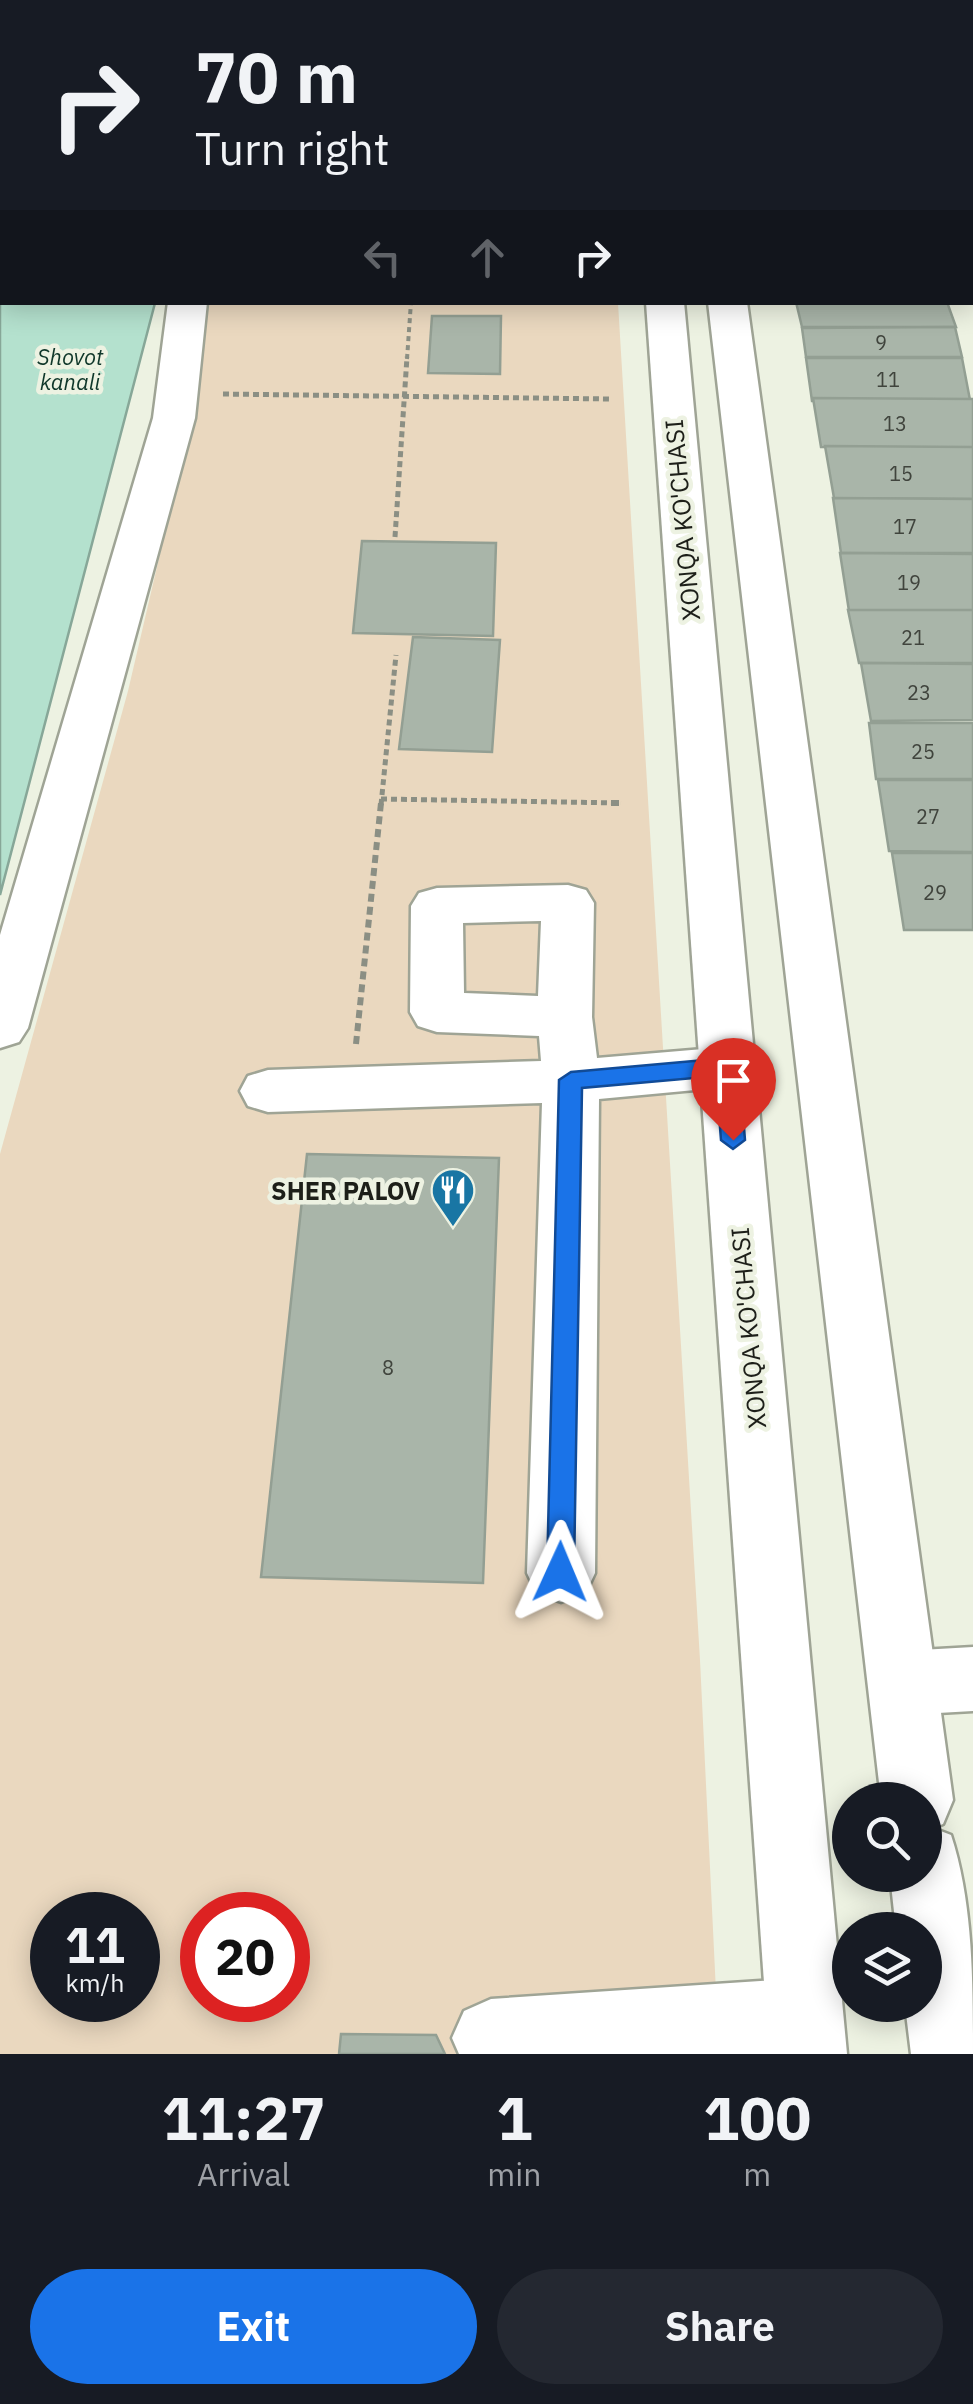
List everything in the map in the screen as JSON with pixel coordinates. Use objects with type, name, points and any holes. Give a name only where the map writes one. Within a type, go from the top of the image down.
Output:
[{"type":"main road","points":[[0,1028],[174,418],[188,305]]},
{"type":"main road","name":"XONQA KO'CHASI","points":[[665,305],[806,2035]]},
{"type":"main road","points":[[727,305],[916,1782]]},
{"type":"main road","points":[[680,484],[750,484]]},
{"type":"main road","points":[[560,1572],[571,1080],[566,1017]]},
{"type":"main road","points":[[268,1092],[571,1080],[727,1066]]},
{"type":"main road","points":[[902,1683],[973,1679]]},
{"type":"main road","points":[[929,1892],[950,2054]]},
{"type":"main road","points":[[491,2038],[806,2035]]},
{"type":"path","points":[[395,537],[411,305]]},
{"type":"path","points":[[177,393],[608,399]]},
{"type":"path","points":[[355,1060],[396,655]]},
{"type":"path","points":[[381,798],[621,803]]},
{"type":"shaded area","points":[[207,305],[618,305],[700,1660],[719,2054],[0,2054],[0,1154],[128,691],[196,400]]},
{"type":"water","name":"Shovot kanali","points":[[0,305],[154,305],[0,895]]},
{"type":"building","points":[[797,305],[948,305],[956,327],[802,327]]},
{"type":"building","points":[[432,316],[501,316],[500,374],[428,373]]},
{"type":"building","points":[[955,327],[962,357],[806,357],[802,328]]},
{"type":"building","points":[[806,358],[962,358],[970,400],[812,401]]},
{"type":"building","points":[[813,398],[973,399],[973,448],[821,447]]},
{"type":"building","points":[[825,446],[973,447],[973,499],[834,498]]},
{"type":"building","points":[[833,498],[973,499],[973,553],[841,553]]},
{"type":"building","points":[[362,541],[496,543],[493,636],[353,633]]},
{"type":"building","points":[[840,553],[973,554],[973,611],[849,611]]},
{"type":"building","points":[[848,610],[973,610],[973,663],[859,663]]},
{"type":"building","points":[[413,637],[500,640],[492,752],[399,749]]},
{"type":"building","points":[[861,663],[973,664],[973,720],[871,721]]},
{"type":"building","points":[[869,723],[973,723],[973,779],[876,779]]},
{"type":"building","points":[[878,780],[973,780],[973,852],[889,851]]},
{"type":"building","points":[[892,853],[973,853],[973,930],[904,930]]},
{"type":"building","points":[[307,1154],[499,1158],[483,1583],[261,1577]]},
{"type":"building","points":[[341,2034],[436,2035],[445,2054],[339,2054]]},
{"type":"place","name":"SHER PALOV","points":[[453,1228]]},
{"type":"route","points":[[560,1572],[571,1080],[727,1066],[733,1140]]}]
